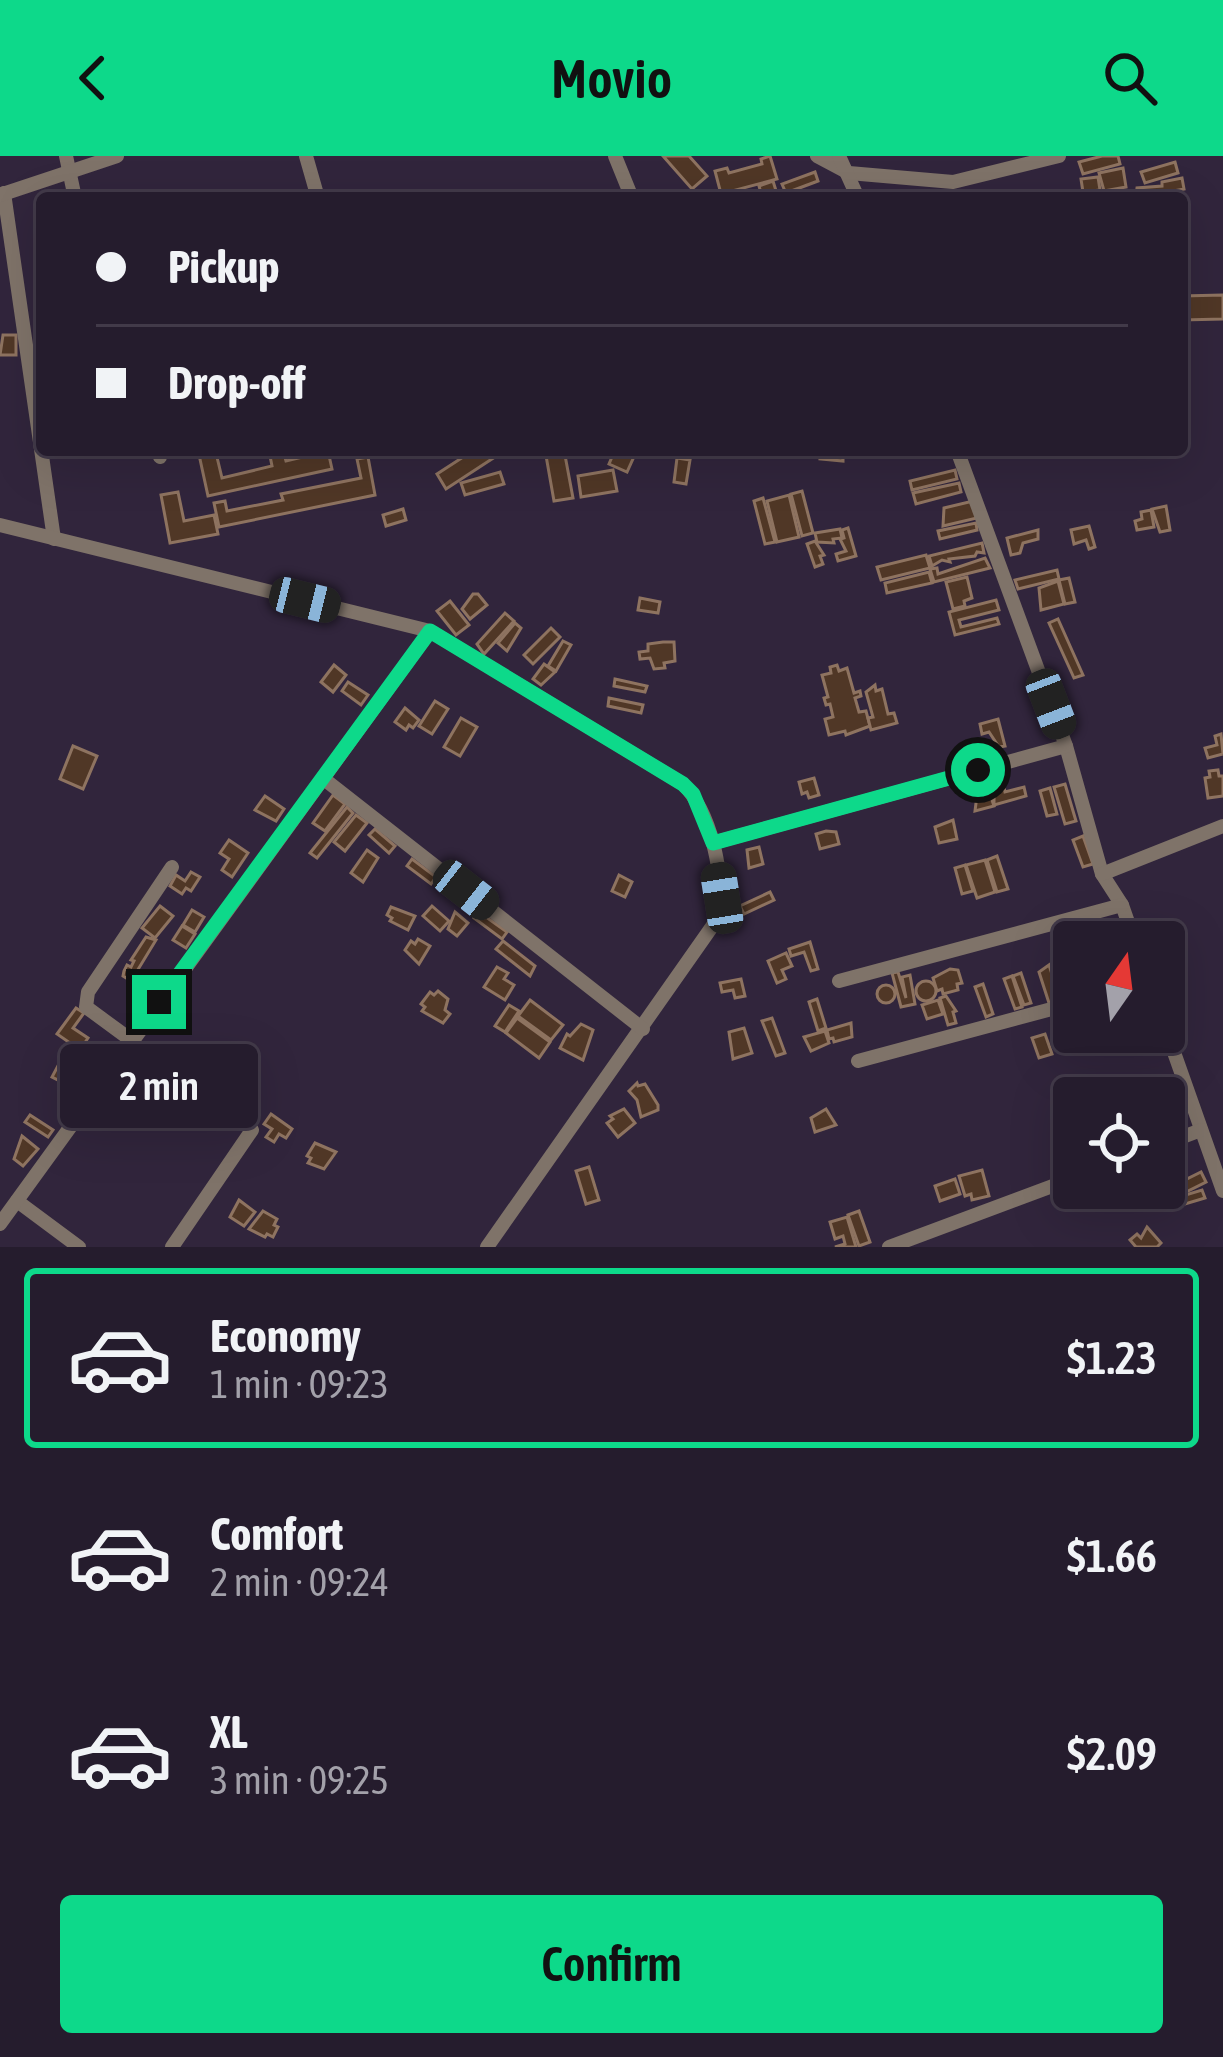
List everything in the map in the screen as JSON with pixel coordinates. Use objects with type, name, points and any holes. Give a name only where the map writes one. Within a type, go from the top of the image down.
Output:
[{"type":"street","points":[[36,419],[2,194],[68,164],[117,156]]},
{"type":"street","points":[[306,156],[316,192]]},
{"type":"street","points":[[615,156],[630,192]]},
{"type":"street","points":[[817,156],[849,173],[953,182],[1059,156]]},
{"type":"street","points":[[839,156],[856,192]]},
{"type":"street","points":[[42,456],[54,538]]},
{"type":"street","points":[[959,456],[1066,746],[1102,874],[1128,921]]},
{"type":"street","points":[[0,525],[430,631],[693,794],[713,843],[723,910],[487,1247]]},
{"type":"street","points":[[0,1224],[430,631]]},
{"type":"street","points":[[713,843],[1066,746]]},
{"type":"street","points":[[324,779],[643,1029]]},
{"type":"street","points":[[1102,874],[1223,826]]},
{"type":"street","points":[[131,1040],[86,1007],[88,992],[172,867]]},
{"type":"street","points":[[839,981],[1122,905]]},
{"type":"street","points":[[858,1061],[1053,1009]]},
{"type":"street","points":[[1174,1053],[1223,1191]]},
{"type":"street","points":[[172,1247],[252,1130]]},
{"type":"street","points":[[1185,1136],[1202,1130]]},
{"type":"street","points":[[890,1247],[1053,1186]]},
{"type":"street","points":[[17,1201],[79,1247]]},
{"type":"building","points":[[663,156],[689,156],[707,176],[692,189]]},
{"type":"building","points":[[770,156],[777,179],[720,192],[715,171],[727,168],[729,173],[762,164],[761,159]]},
{"type":"building","points":[[1118,156],[1120,164],[1083,174],[1079,162]]},
{"type":"building","points":[[1175,162],[1178,173],[1145,183],[1141,172]]},
{"type":"building","points":[[1123,168],[1126,187],[1104,191],[1099,173]]},
{"type":"building","points":[[815,172],[818,181],[795,192],[782,192],[782,184]]},
{"type":"building","points":[[1098,177],[1100,190],[1083,192],[1081,179]]},
{"type":"building","points":[[1182,178],[1184,189],[1137,192],[1137,188],[1162,186],[1162,182]]},
{"type":"building","points":[[773,181],[776,192],[761,192],[759,186]]},
{"type":"building","points":[[1223,295],[1223,319],[1188,320],[1188,296]]},
{"type":"building","points":[[3,335],[16,335],[16,355],[0,355]]},
{"type":"building","points":[[199,456],[217,456],[222,478],[272,466],[270,456],[285,456],[286,461],[329,456],[332,469],[208,496]]},
{"type":"building","points":[[465,456],[496,456],[446,489],[437,474]]},
{"type":"building","points":[[546,456],[565,456],[573,498],[554,501]]},
{"type":"building","points":[[612,456],[634,456],[627,472],[609,464]]},
{"type":"building","points":[[820,456],[843,456],[843,461]]},
{"type":"building","points":[[368,457],[375,495],[219,527],[214,503],[225,501],[227,511],[361,478],[357,459]]},
{"type":"building","points":[[677,458],[690,460],[686,484],[674,482]]},
{"type":"building","points":[[613,470],[617,491],[581,497],[578,476]]},
{"type":"building","points":[[955,470],[957,479],[912,490],[910,481]]},
{"type":"building","points":[[500,472],[504,484],[465,495],[461,483]]},
{"type":"building","points":[[959,483],[961,492],[916,504],[913,493]]},
{"type":"building","points":[[802,491],[813,533],[802,536],[791,494]]},
{"type":"building","points":[[178,492],[184,521],[214,515],[218,534],[170,543],[161,495]]},
{"type":"building","points":[[789,495],[799,537],[777,542],[767,501]]},
{"type":"building","points":[[763,498],[775,542],[765,544],[754,501]]},
{"type":"building","points":[[973,501],[977,518],[943,526],[944,508]]},
{"type":"building","points":[[1166,506],[1170,530],[1160,532],[1152,509]]},
{"type":"building","points":[[403,509],[406,520],[386,526],[383,515]]},
{"type":"building","points":[[1151,510],[1154,527],[1137,530],[1135,521],[1142,519],[1141,512]]},
{"type":"building","points":[[976,523],[977,530],[940,539],[938,531]]},
{"type":"building","points":[[1089,526],[1095,547],[1089,549],[1086,540],[1074,544],[1071,530]]},
{"type":"building","points":[[848,528],[856,556],[838,561],[836,554],[846,551],[840,539],[844,538],[842,530]]},
{"type":"building","points":[[840,529],[842,538],[833,539],[834,543],[817,542],[815,533]]},
{"type":"building","points":[[1038,530],[1038,539],[1023,543],[1020,553],[1011,555],[1007,538]]},
{"type":"building","points":[[815,541],[824,555],[820,556],[823,564],[815,567],[807,544]]},
{"type":"building","points":[[982,543],[984,553],[932,566],[929,556]]},
{"type":"building","points":[[926,555],[930,568],[881,580],[877,567]]},
{"type":"building","points":[[985,558],[990,568],[934,582],[930,569],[937,568],[938,574]]},
{"type":"building","points":[[1057,570],[1059,579],[1018,589],[1015,580]]},
{"type":"building","points":[[929,572],[932,583],[887,593],[885,583]]},
{"type":"building","points":[[967,577],[972,598],[953,609],[946,582]]},
{"type":"building","points":[[1069,578],[1075,602],[1065,604],[1059,580]]},
{"type":"building","points":[[1058,581],[1064,604],[1041,610],[1039,588]]},
{"type":"building","points":[[473,594],[487,605],[470,619],[462,609]]},
{"type":"building","points":[[640,598],[660,602],[658,613],[638,610]]},
{"type":"building","points":[[996,600],[999,610],[959,620],[961,627],[997,618],[999,624],[955,635],[949,612]]},
{"type":"building","points":[[450,601],[469,625],[456,635],[437,611]]},
{"type":"building","points":[[505,613],[514,621],[484,654],[477,644]]},
{"type":"building","points":[[1058,619],[1083,675],[1074,678],[1049,623]]},
{"type":"building","points":[[515,623],[521,628],[507,651],[498,643]]},
{"type":"building","points":[[551,628],[560,637],[533,664],[524,655]]},
{"type":"building","points":[[563,641],[571,645],[556,671],[548,666]]},
{"type":"building","points":[[674,642],[675,661],[664,663],[665,668],[654,669],[650,658],[640,659],[639,652],[648,651],[648,644]]},
{"type":"building","points":[[544,664],[555,672],[541,685],[533,679]]},
{"type":"building","points":[[334,665],[346,675],[333,692],[321,682]]},
{"type":"building","points":[[837,665],[839,671],[847,668],[854,693],[860,691],[861,696],[855,698],[859,712],[866,711],[870,726],[846,735],[845,731],[829,735],[825,719],[833,717],[824,698],[828,697],[822,675]]},
{"type":"building","points":[[615,679],[647,686],[645,692],[614,686]]},
{"type":"building","points":[[348,682],[368,695],[361,705],[342,691]]},
{"type":"building","points":[[875,685],[876,691],[882,689],[888,714],[894,713],[897,723],[871,730],[868,718],[873,717],[866,692]]},
{"type":"building","points":[[609,698],[643,705],[641,713],[608,706]]},
{"type":"building","points":[[435,701],[448,709],[432,734],[419,726]]},
{"type":"building","points":[[405,708],[419,720],[406,730],[395,722]]},
{"type":"building","points":[[461,718],[477,727],[460,756],[444,747]]},
{"type":"building","points":[[998,719],[1005,746],[999,747],[989,732],[982,734],[980,724]]},
{"type":"building","points":[[1221,734],[1223,754],[1208,758],[1205,748],[1217,745],[1215,736]]},
{"type":"building","points":[[73,746],[97,756],[83,789],[60,779]]},
{"type":"building","points":[[1218,770],[1223,776],[1223,796],[1208,798],[1205,778],[1210,777],[1209,771]]},
{"type":"building","points":[[814,778],[819,795],[809,798],[807,792],[802,794],[799,782]]},
{"type":"building","points":[[1065,784],[1076,821],[1065,824],[1054,787]]},
{"type":"building","points":[[1004,787],[1005,792],[1024,787],[1026,796],[994,805],[994,790]]},
{"type":"building","points":[[1050,788],[1057,814],[1047,816],[1040,791]]},
{"type":"building","points":[[989,791],[994,806],[975,811],[977,795]]},
{"type":"building","points":[[333,795],[345,804],[325,831],[313,823]]},
{"type":"building","points":[[265,796],[284,809],[276,821],[255,810]]},
{"type":"building","points":[[347,807],[353,813],[317,858],[310,853]]},
{"type":"building","points":[[356,815],[367,823],[345,851],[334,842]]},
{"type":"building","points":[[953,820],[957,839],[939,843],[935,827]]},
{"type":"building","points":[[375,829],[395,846],[389,853],[369,835]]},
{"type":"building","points":[[836,832],[839,844],[820,849],[816,834]]},
{"type":"building","points":[[1083,836],[1093,864],[1083,867],[1073,840]]},
{"type":"building","points":[[229,840],[248,853],[232,877],[222,870],[229,859],[220,853]]},
{"type":"building","points":[[759,847],[763,864],[749,868],[747,850]]},
{"type":"building","points":[[367,850],[378,858],[363,882],[351,873]]},
{"type":"building","points":[[997,856],[1008,889],[997,892],[987,860]]},
{"type":"building","points":[[412,859],[436,877],[431,884],[407,866]]},
{"type":"building","points":[[985,860],[995,892],[977,898],[966,865]]},
{"type":"building","points":[[965,865],[973,891],[962,894],[955,868]]},
{"type":"building","points":[[191,872],[200,877],[191,891],[186,888],[182,894],[170,886],[176,875],[185,881]]},
{"type":"building","points":[[619,875],[632,882],[625,897],[612,891]]},
{"type":"building","points":[[770,892],[774,900],[744,914],[740,906]]},
{"type":"building","points":[[160,906],[173,916],[155,938],[142,928]]},
{"type":"building","points":[[432,906],[449,921],[440,931],[423,916]]},
{"type":"building","points":[[391,907],[415,916],[408,930],[390,921]]},
{"type":"building","points":[[192,910],[204,917],[195,932],[183,925]]},
{"type":"building","points":[[455,912],[468,923],[457,936],[448,929]]},
{"type":"building","points":[[479,912],[507,932],[502,939],[474,918]]},
{"type":"building","points":[[182,926],[195,934],[186,948],[173,940]]},
{"type":"building","points":[[146,937],[156,940],[131,981],[123,976],[124,971],[127,965],[131,967]]},
{"type":"building","points":[[418,939],[430,946],[419,964],[405,950]]},
{"type":"building","points":[[503,941],[535,966],[530,976],[496,949]]},
{"type":"building","points":[[810,942],[818,969],[811,971],[804,952],[791,956],[789,949]]},
{"type":"building","points":[[786,953],[792,966],[782,970],[786,979],[777,983],[768,961]]},
{"type":"building","points":[[1049,965],[1053,1002],[1049,1003],[1039,972]]},
{"type":"building","points":[[497,967],[508,973],[504,979],[514,985],[505,1000],[484,987]]},
{"type":"building","points":[[958,970],[962,983],[957,984],[958,990],[943,994],[933,978]]},
{"type":"building","points":[[898,972],[906,998],[902,977],[910,975],[915,1004],[901,1007],[892,973]]},
{"type":"building","points":[[1021,973],[1031,1003],[1024,1005],[1013,976]]},
{"type":"building","points":[[1012,976],[1022,1007],[1015,1009],[1004,979]]},
{"type":"building","points":[[741,979],[745,996],[735,998],[733,990],[722,992],[720,983]]},
{"type":"building","points":[[926,981],[936,991],[926,1001],[916,991]]},
{"type":"building","points":[[983,984],[993,1014],[986,1017],[975,987]]},
{"type":"building","points":[[886,985],[895,994],[886,1003],[877,994]]},
{"type":"building","points":[[438,991],[448,999],[445,1010],[450,1014],[443,1023],[422,1011],[421,1004],[430,992]]},
{"type":"building","points":[[946,996],[956,1011],[956,1023],[948,1025],[940,998]]},
{"type":"building","points":[[817,999],[826,1028],[818,1031],[809,1002]]},
{"type":"building","points":[[530,1000],[563,1025],[551,1040],[518,1016]]},
{"type":"building","points":[[938,1000],[943,1014],[927,1019],[922,1005]]},
{"type":"building","points":[[509,1005],[519,1011],[505,1032],[495,1026]]},
{"type":"building","points":[[76,1008],[84,1013],[73,1028],[88,1038],[80,1050],[57,1034]]},
{"type":"building","points":[[517,1018],[550,1042],[539,1058],[506,1033]]},
{"type":"building","points":[[772,1018],[785,1053],[776,1056],[762,1021]]},
{"type":"building","points":[[851,1023],[852,1037],[829,1039],[827,1030]]},
{"type":"building","points":[[581,1024],[593,1030],[583,1060],[560,1048],[567,1034]]},
{"type":"building","points":[[744,1028],[752,1053],[733,1059],[729,1032]]},
{"type":"building","points":[[825,1031],[829,1043],[811,1051],[804,1037]]},
{"type":"building","points":[[1045,1034],[1052,1054],[1039,1058],[1032,1038]]},
{"type":"building","points":[[60,1062],[84,1074],[76,1089],[52,1077]]},
{"type":"building","points":[[637,1083],[645,1084],[658,1105],[658,1110],[641,1117],[629,1091]]},
{"type":"building","points":[[192,1099],[203,1107],[191,1125],[176,1114]]},
{"type":"building","points":[[624,1109],[635,1123],[618,1137],[607,1123]]},
{"type":"building","points":[[826,1109],[836,1125],[815,1132],[811,1118]]},
{"type":"building","points":[[271,1114],[292,1129],[286,1138],[279,1134],[274,1142],[266,1137],[272,1129],[264,1124]]},
{"type":"building","points":[[30,1115],[53,1130],[48,1137],[25,1122]]},
{"type":"building","points":[[22,1136],[38,1149],[23,1166],[14,1159]]},
{"type":"building","points":[[315,1143],[336,1152],[324,1169],[308,1163]]},
{"type":"building","points":[[589,1167],[599,1200],[586,1204],[576,1171]]},
{"type":"building","points":[[982,1170],[989,1196],[972,1200],[971,1194],[965,1196],[959,1176]]},
{"type":"building","points":[[1201,1172],[1206,1182],[1186,1192],[1185,1180]]},
{"type":"building","points":[[955,1179],[960,1194],[940,1201],[935,1186]]},
{"type":"building","points":[[1202,1190],[1205,1198],[1185,1204],[1185,1195]]},
{"type":"building","points":[[239,1200],[255,1212],[244,1226],[230,1217]]},
{"type":"building","points":[[263,1211],[277,1219],[273,1237],[249,1229]]},
{"type":"building","points":[[859,1211],[870,1242],[859,1246],[848,1215]]},
{"type":"building","points":[[847,1217],[856,1247],[835,1247],[845,1244],[843,1236],[835,1239],[830,1222]]},
{"type":"building","points":[[1147,1227],[1161,1243],[1136,1247],[1130,1240],[1137,1234],[1141,1238]]},
{"type":"route","points":[[159,1002],[430,631],[683,784],[700,807],[713,843],[978,770]]}]
